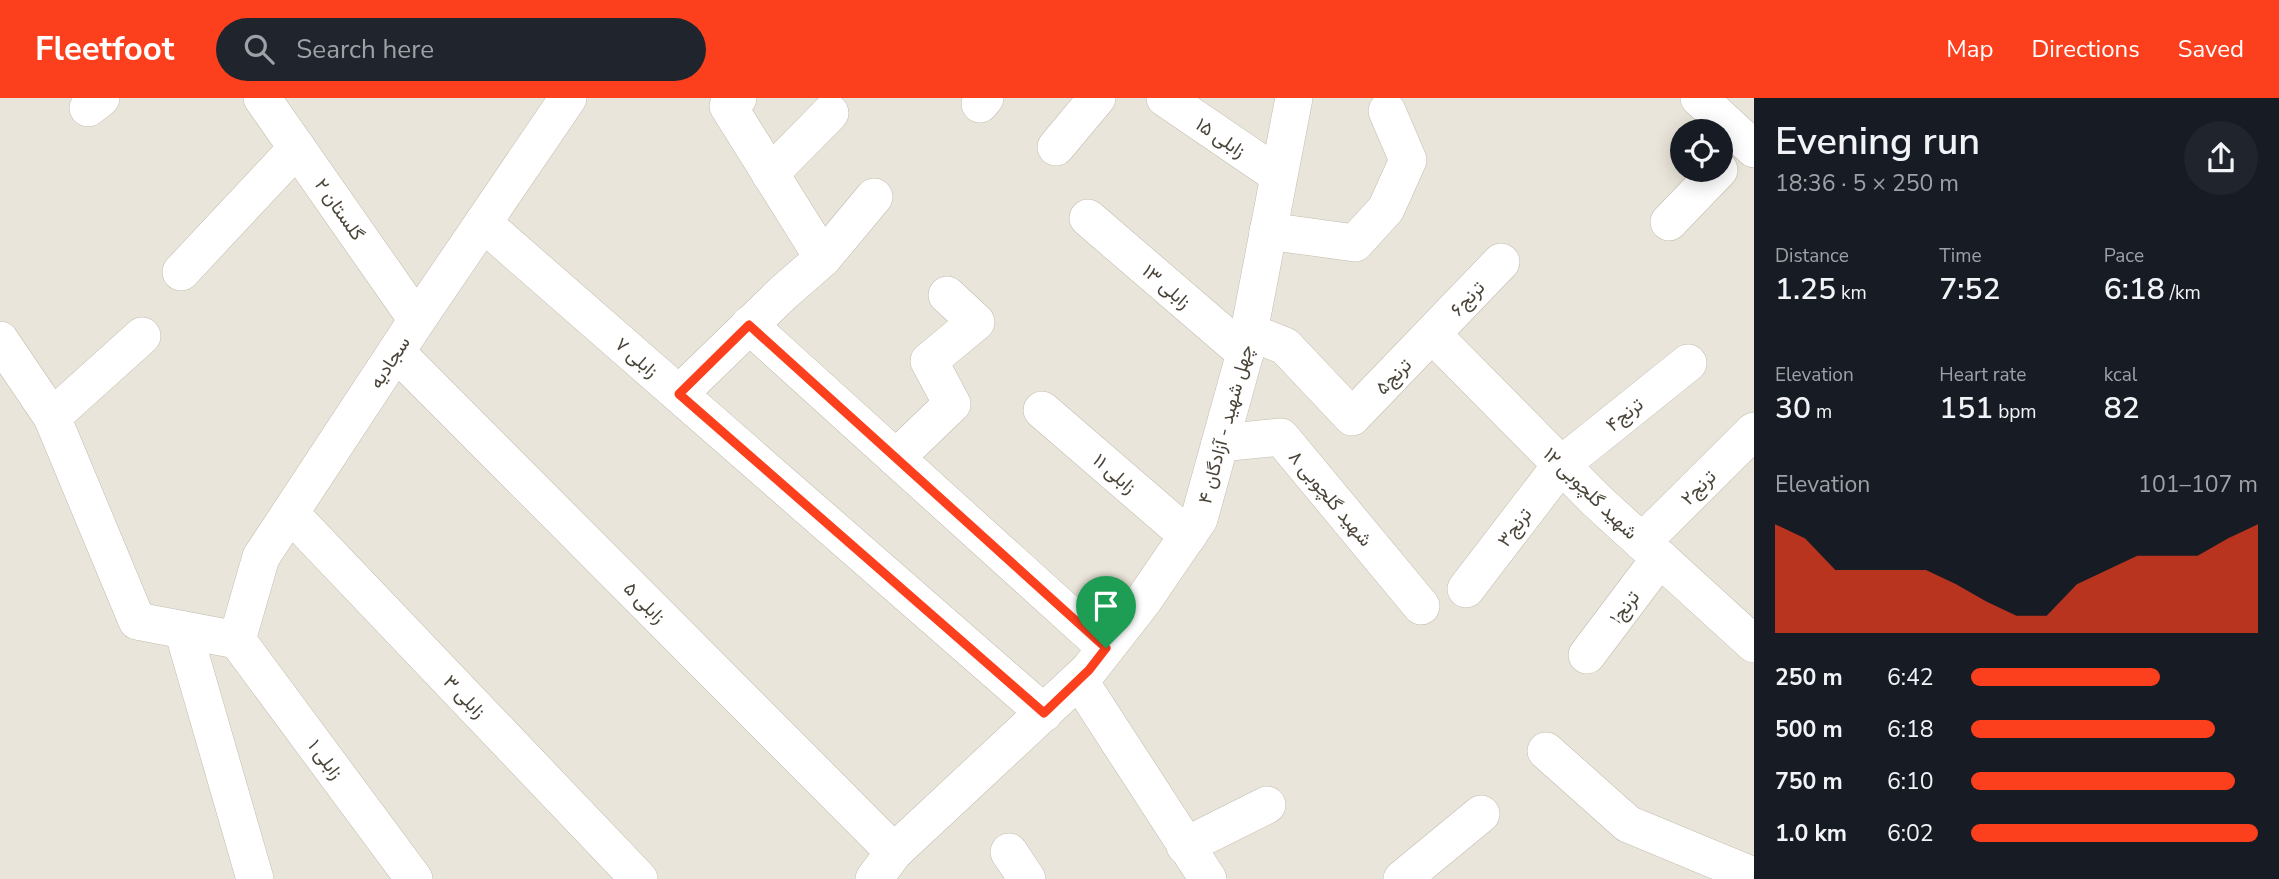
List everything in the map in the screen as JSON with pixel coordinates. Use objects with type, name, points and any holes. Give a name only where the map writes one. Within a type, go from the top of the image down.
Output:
[{"type":"street","name":"گلستان ۲","points":[[262,98],[417,320]]},
{"type":"street","points":[[738,98],[728,106],[823,258]]},
{"type":"street","points":[[1056,147],[1097,98]]},
{"type":"street","name":"زابلی ۱۵","points":[[1165,98],[1278,175]]},
{"type":"street","name":"چهل شهید - آزادگان ۴","points":[[884,866],[1079,680],[1143,601],[1199,519],[1247,342],[1294,98]]},
{"type":"street","points":[[1699,98],[1750,146],[1733,159]]},
{"type":"street","name":"سجادیه","points":[[237,640],[261,557],[484,223],[555,104]]},
{"type":"street","points":[[1268,231],[1355,243],[1386,209],[1408,160],[1387,111]]},
{"type":"street","points":[[770,174],[830,113]]},
{"type":"street","points":[[181,272],[297,148]]},
{"type":"street","points":[[1670,222],[1708,182]]},
{"type":"street","points":[[679,394],[749,325],[823,258],[874,197]]},
{"type":"street","name":"زابلی ۱۳","points":[[1088,218],[1247,342],[1285,346],[1352,418]]},
{"type":"street","name":"زابلی ۷","points":[[484,223],[1044,713]]},
{"type":"street","name":"ترنج۶","points":[[1433,335],[1502,262]]},
{"type":"street","points":[[896,458],[952,404],[929,361],[975,322],[947,295]]},
{"type":"street","points":[[749,325],[1106,648]]},
{"type":"street","name":"ترنج۵","points":[[1352,418],[1433,335]]},
{"type":"street","name":"شهید گلچوبی ۱۲","points":[[1433,335],[1561,465],[1754,644]]},
{"type":"street","points":[[52,417],[142,336]]},
{"type":"street","points":[[0,340],[52,417],[137,621],[237,640]]},
{"type":"street","name":"زابلی ۵","points":[[396,352],[884,866]]},
{"type":"street","name":"ترنج۴","points":[[1561,465],[1688,363]]},
{"type":"street","name":"زابلی ۱۱","points":[[1042,410],[1188,536]]},
{"type":"street","name":"ترنج۲","points":[[1651,550],[1754,431]]},
{"type":"street","name":"شهید گلچوبی ۸","points":[[1220,443],[1281,437],[1421,606]]},
{"type":"street","name":"ترنج۳","points":[[1466,590],[1561,465]]},
{"type":"street","name":"زابلی ۳","points":[[290,513],[639,879]]},
{"type":"street","name":"ترنج۱","points":[[1587,655],[1651,550]]},
{"type":"street","points":[[183,630],[255,879]]},
{"type":"street","name":"زابلی ۱","points":[[237,640],[414,879]]},
{"type":"street","points":[[1079,680],[1208,879]]},
{"type":"street","points":[[1546,751],[1628,824],[1751,873]]},
{"type":"street","points":[[1185,846],[1267,805]]},
{"type":"street","points":[[1402,879],[1481,814]]},
{"type":"shaded area","points":[[0,98],[1754,98],[1754,879],[0,879]]},
{"type":"route","points":[[749,325],[1106,648],[1089,670],[1044,713],[679,394],[749,325]]}]
